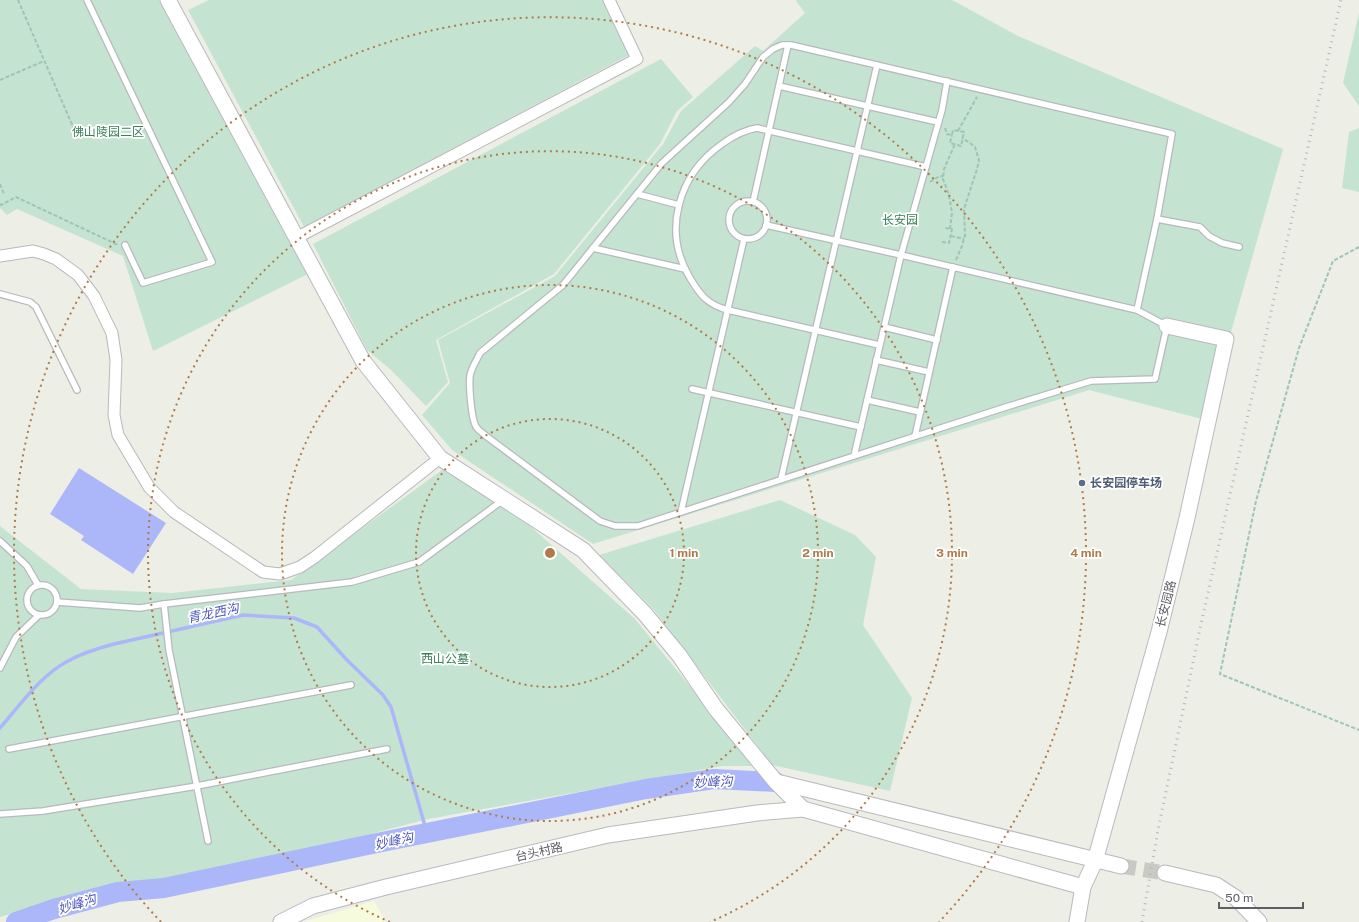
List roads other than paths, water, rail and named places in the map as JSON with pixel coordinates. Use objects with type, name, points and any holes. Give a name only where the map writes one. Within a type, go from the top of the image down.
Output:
[{"type":"street","points":[[168,0],[363,361],[440,458],[583,550],[645,614],[678,655],[716,709],[776,782],[804,809],[1083,887]]},
{"type":"street","points":[[296,238],[637,59],[609,0]]},
{"type":"street","points":[[0,256],[33,250],[56,259],[78,275],[94,296],[112,334],[116,360],[114,415],[118,435],[149,487],[174,512],[263,572],[280,574],[316,558],[440,458]]},
{"type":"street","name":"长安园路","points":[[1077,922],[1083,887],[1095,861],[1159,632],[1187,518],[1226,340],[1167,326]]},
{"type":"street","points":[[776,782],[1095,861],[1121,866]]},
{"type":"street","name":"台头村路","points":[[281,922],[314,906],[608,835],[757,813],[804,809]]},
{"type":"street","points":[[1165,873],[1216,885],[1236,898],[1259,922]]},
{"type":"lane","points":[[87,0],[212,262],[143,283],[126,246]]},
{"type":"lane","points":[[766,225],[1137,310],[1167,326],[1155,379],[1091,381],[915,436],[638,526],[615,526],[600,521],[476,428],[471,404],[470,375],[480,353],[563,285],[662,163],[729,102],[745,84],[763,57],[773,49],[782,45],[788,45],[877,65],[1172,134],[1157,219],[1137,310]]},
{"type":"lane","points":[[753,202],[788,45]]},
{"type":"lane","points":[[781,479],[877,65]]},
{"type":"lane","points":[[854,456],[901,255],[938,122],[947,81]]},
{"type":"lane","points":[[779,86],[938,122]]},
{"type":"lane","points":[[880,345],[717,308],[709,303],[694,284],[685,269],[679,251],[676,233],[677,214],[681,197],[689,180],[711,152],[730,138],[747,130],[758,128],[769,132],[926,167]]},
{"type":"lane","points":[[637,194],[679,205]]},
{"type":"lane","points":[[753,202],[762,207],[765,212],[767,219],[766,225],[764,231],[759,235],[754,238],[744,239],[736,236],[732,231],[728,219],[733,208],[738,204],[753,202]]},
{"type":"lane","points":[[1157,219],[1200,227],[1208,236],[1222,243],[1239,247]]},
{"type":"lane","points":[[681,512],[744,239]]},
{"type":"lane","points":[[593,248],[685,269]]},
{"type":"lane","points":[[915,436],[953,267]]},
{"type":"lane","points":[[0,294],[30,302],[36,307],[78,390]]},
{"type":"lane","points":[[884,327],[937,340]]},
{"type":"lane","points":[[876,360],[929,372]]},
{"type":"lane","points":[[692,389],[861,427]]},
{"type":"lane","points":[[867,400],[920,412]]},
{"type":"lane","points":[[57,602],[140,608],[352,582],[420,562],[504,499]]},
{"type":"lane","points":[[0,541],[27,566],[38,585]]},
{"type":"lane","points":[[0,668],[16,637],[39,615],[48,613],[52,610],[57,602],[52,589],[48,586],[38,585],[30,591],[27,600],[30,610],[39,615]]},
{"type":"lane","points":[[164,604],[168,638],[208,841]]},
{"type":"lane","points":[[9,750],[351,685]]},
{"type":"lane","points":[[0,814],[43,810],[197,786],[387,749]]},
{"type":"water","points":[[79,468],[166,523],[133,574],[81,540],[84,536],[50,514]]},
{"type":"waterway","name":"青龙西沟","points":[[0,728],[31,691],[49,674],[73,658],[85,653],[114,644],[243,615],[294,618],[317,627],[346,659],[383,695],[391,707],[427,833]]},
{"type":"waterway","name":"妙峰沟","points":[[16,922],[54,909],[118,892],[164,888],[372,844],[646,789],[714,779],[776,782]]},
{"type":"tunnel","points":[[1121,866],[1165,873]]},
{"type":"railway","points":[[1142,922],[1158,830],[1201,624],[1341,0]]},
{"type":"place","name":"长安园停车场","points":[[1082,483]]},
{"type":"park label","name":"佛山陵园二区","points":[[108,132]]},
{"type":"park label","name":"长安园","points":[[900,220]]},
{"type":"park label","name":"西山公墓","points":[[445,659]]}]
